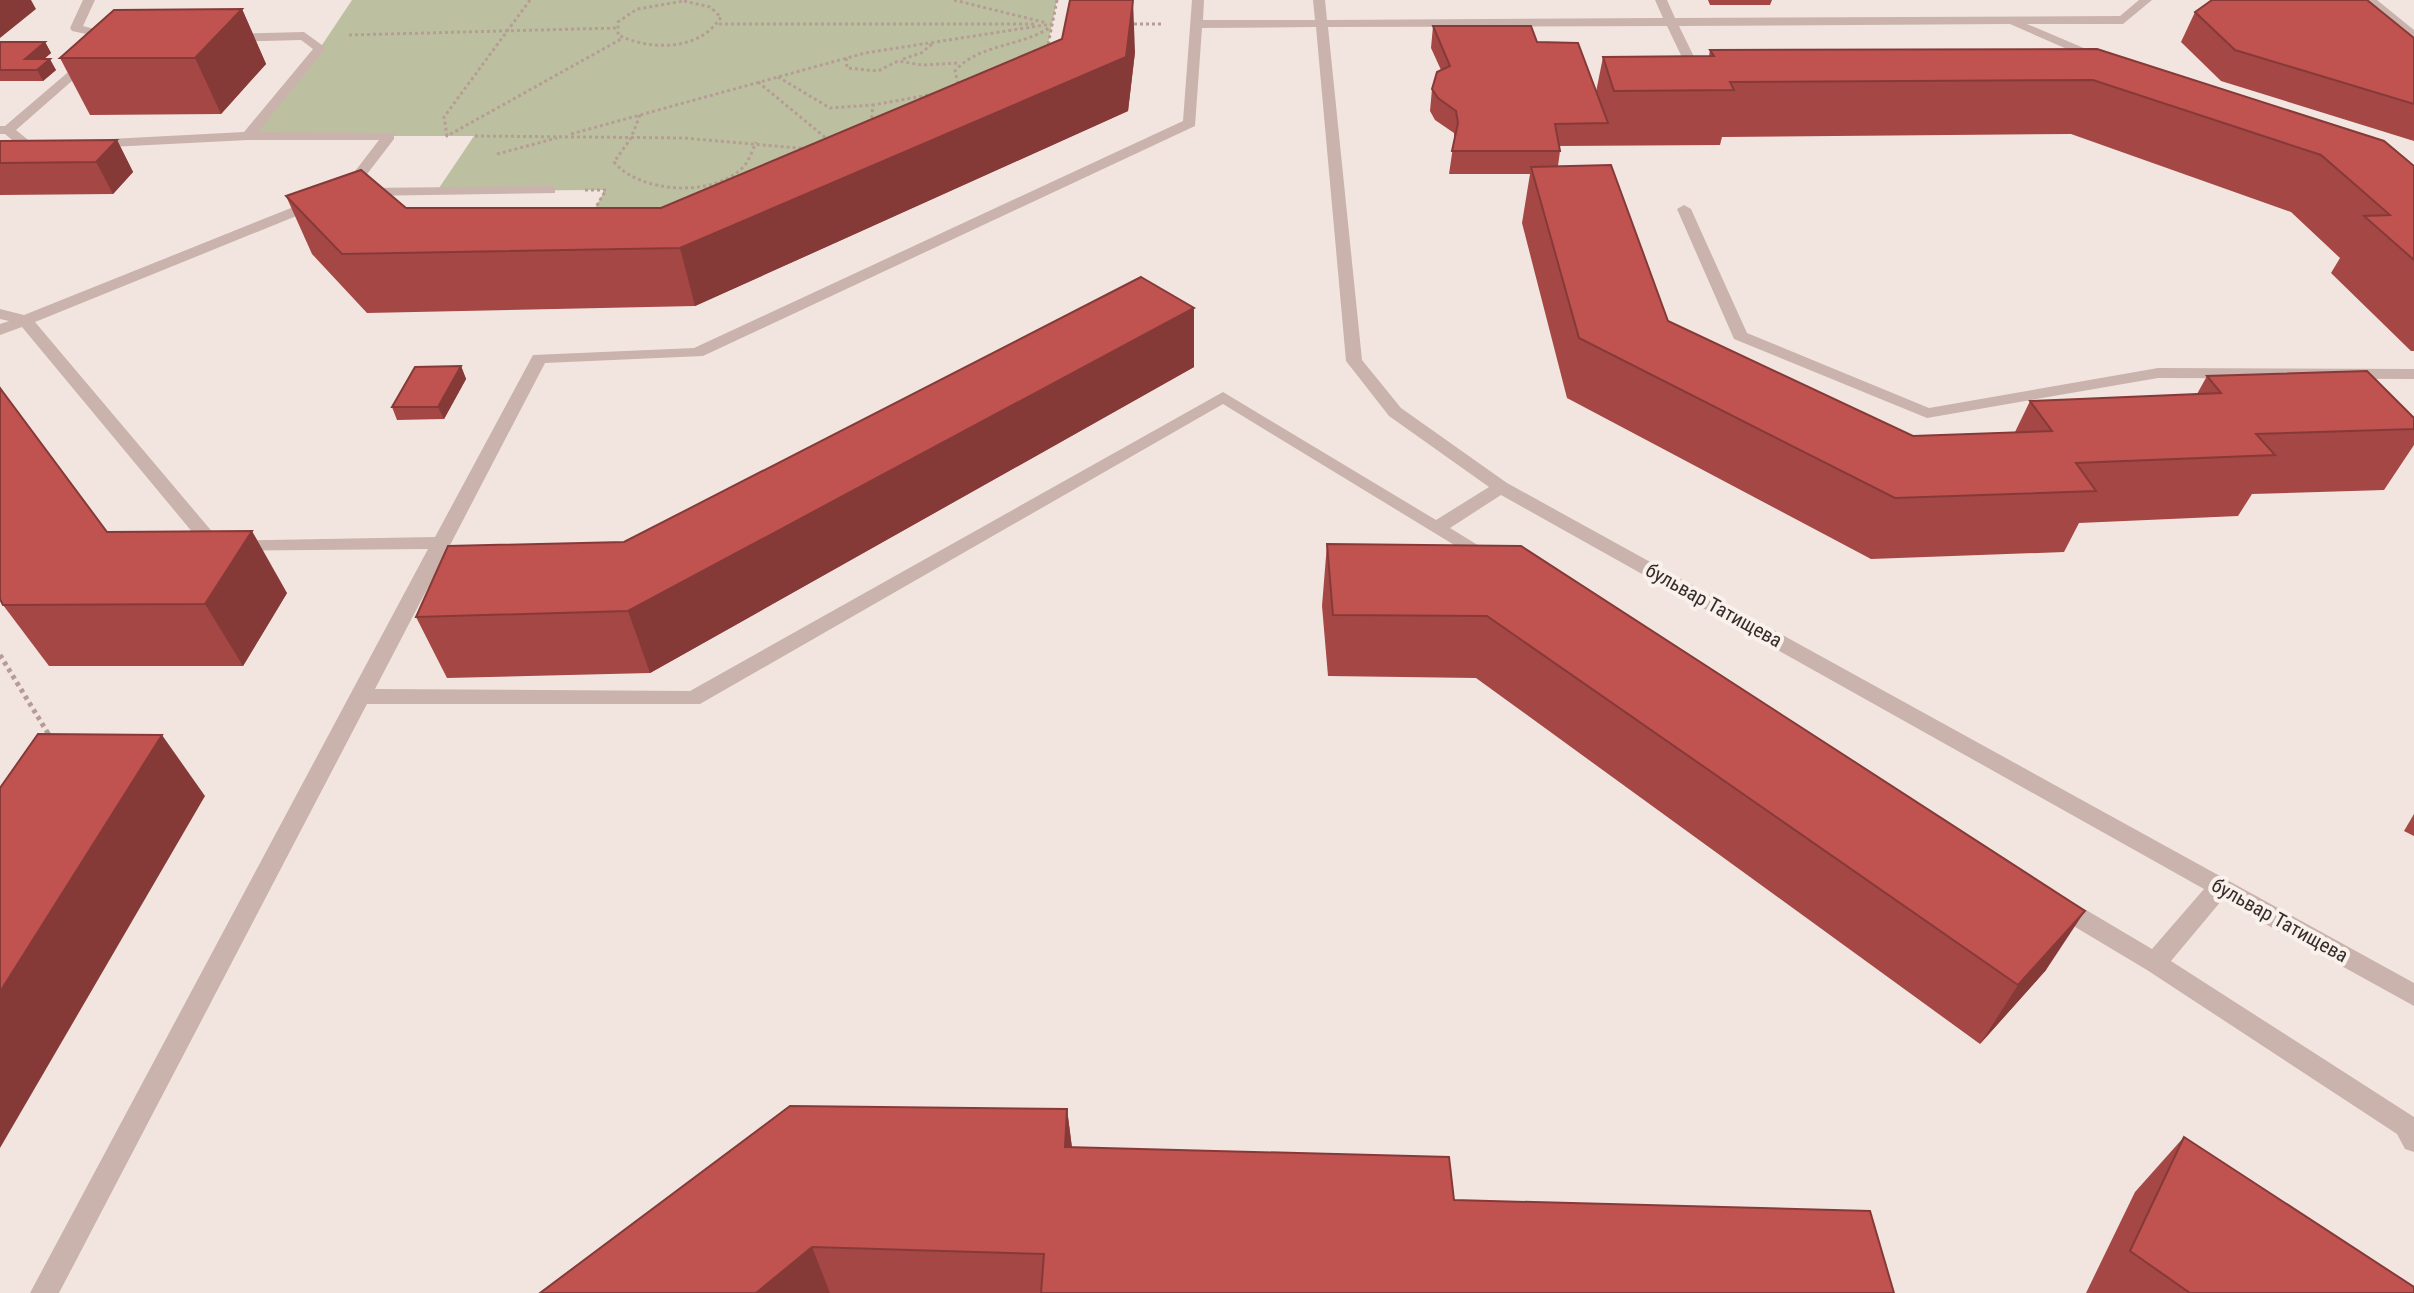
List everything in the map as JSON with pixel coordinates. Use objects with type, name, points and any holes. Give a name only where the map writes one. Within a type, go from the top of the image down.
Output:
[{"type":"street","points":[[61,146],[30,148],[4,130],[84,63],[122,40],[76,28],[89,0]]},
{"type":"street","points":[[44,1293],[539,358],[697,353],[1190,123],[1198,0]]},
{"type":"street","name":"бульвар Татищева","points":[[1319,0],[1354,361],[1395,412],[1501,487],[2414,995]]},
{"type":"street","points":[[1661,0],[1692,67],[1724,67]]},
{"type":"street","points":[[1198,24],[2123,20],[2146,0]]},
{"type":"street","points":[[2370,0],[2414,36]]},
{"type":"street","points":[[2005,20],[2108,63],[2076,63]]},
{"type":"street","points":[[213,38],[304,36],[320,48],[248,136]]},
{"type":"street","points":[[77,145],[248,136],[389,136],[346,192]]},
{"type":"street","points":[[0,330],[346,192],[550,190]]},
{"type":"street","points":[[1684,209],[1740,336],[1927,413],[2158,373],[2414,374]]},
{"type":"street","points":[[0,314],[25,320],[215,547],[439,543]]},
{"type":"street","points":[[359,696],[693,699],[1223,397],[1504,569]]},
{"type":"street","points":[[1436,528],[1501,487]]},
{"type":"street","points":[[2155,963],[2220,886]]},
{"type":"street","points":[[2046,898],[2155,963],[2406,1126],[2414,1140]]},
{"type":"path","points":[[530,0],[444,117],[447,136],[623,38]]},
{"type":"path","points":[[704,4],[716,0]]},
{"type":"path","points":[[954,0],[1052,24]]},
{"type":"path","points":[[1046,53],[1057,0]]},
{"type":"path","points":[[616,28],[626,15],[652,5],[684,1],[704,4],[718,11],[721,17],[719,24]]},
{"type":"path","points":[[616,28],[623,38],[638,44],[669,45],[701,37],[719,24],[1052,24]]},
{"type":"path","points":[[496,155],[846,58],[1052,24]]},
{"type":"path","points":[[898,61],[915,65],[959,63],[977,53],[1001,49],[1047,32],[1052,24]]},
{"type":"path","points":[[1125,24],[1198,24]]},
{"type":"path","points":[[304,36],[616,28]]},
{"type":"path","points":[[846,58],[847,68],[869,72],[921,53],[933,43]]},
{"type":"path","points":[[778,77],[801,90],[811,102],[828,108],[858,109],[885,100],[909,100],[933,90],[946,92],[958,84],[955,71],[959,63]]},
{"type":"path","points":[[758,82],[833,143]]},
{"type":"path","points":[[868,133],[873,105]]},
{"type":"path","points":[[641,114],[631,138],[614,162],[626,178],[655,187],[683,187],[723,178],[745,167],[756,142]]},
{"type":"path","points":[[475,136],[565,135],[756,142],[811,149]]},
{"type":"path","points":[[550,190],[606,190],[587,223]]},
{"type":"path","points":[[0,655],[57,748]]},
{"type":"green space","points":[[352,0],[1057,0],[1040,83],[862,155],[581,234],[605,190],[437,191],[474,136],[248,136],[320,48]]},
{"type":"building","points":[[1070,0],[1133,0],[1126,57],[680,248],[342,254],[286,196],[361,170],[406,208],[661,208],[1062,39]]},
{"type":"building","points":[[2212,0],[2367,0],[2414,38],[2414,104],[2235,50],[2195,12]]},
{"type":"building","points":[[242,9],[195,58],[60,58],[114,10]]},
{"type":"building","points":[[1433,26],[1531,26],[1537,42],[1578,43],[1608,123],[1555,124],[1560,151],[1452,151],[1458,123],[1456,111],[1438,98],[1432,89],[1437,72],[1450,66]]},
{"type":"building","points":[[0,42],[45,42],[25,59],[50,59],[37,70],[0,70]]},
{"type":"building","points":[[2097,49],[2384,141],[2414,166],[2414,260],[2364,216],[2390,215],[2321,155],[2093,80],[1730,82],[1734,90],[1614,91],[1603,57],[1714,56],[1710,50]]},
{"type":"building","points":[[117,140],[96,162],[0,163],[0,141]]},
{"type":"building","points":[[1611,165],[1668,321],[1913,436],[2052,431],[2030,401],[2221,393],[2207,376],[2367,371],[2414,418],[2414,429],[2256,434],[2275,455],[2076,463],[2096,491],[1895,498],[1579,338],[1531,167]]},
{"type":"building","points":[[1141,277],[1194,308],[628,611],[416,617],[448,546],[624,542]]},
{"type":"building","points":[[461,366],[438,407],[392,407],[415,367]]},
{"type":"building","points":[[0,388],[107,532],[252,531],[205,604],[3,605],[0,599]]},
{"type":"building","points":[[1327,544],[1521,546],[2085,911],[2018,985],[1487,616],[1333,615]]},
{"type":"building","points":[[38,734],[162,735],[0,992],[0,788]]},
{"type":"building","points":[[790,1106],[1067,1109],[1065,1147],[1449,1157],[1454,1200],[1870,1211],[1894,1293],[1041,1293],[1044,1254],[812,1247],[756,1293],[540,1293]]},
{"type":"building","points":[[2184,1137],[2414,1287],[2414,1293],[2190,1293],[2130,1251]]}]
